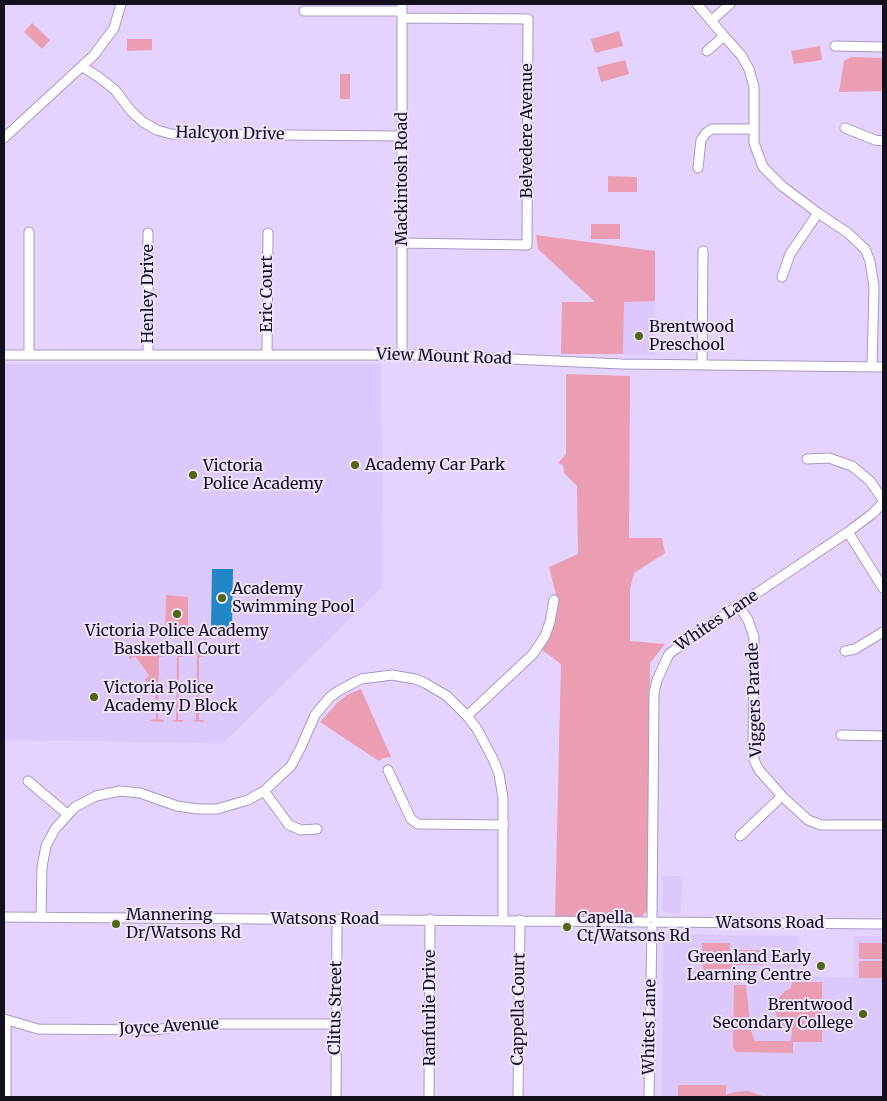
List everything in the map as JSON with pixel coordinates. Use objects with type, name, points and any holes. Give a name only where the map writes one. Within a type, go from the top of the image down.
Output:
[{"type":"street","points":[[4,138],[94,55],[114,28],[121,4]]},
{"type":"street","points":[[697,4],[742,54],[749,69],[754,87],[754,143],[763,167],[782,186],[818,213],[848,232],[865,249],[870,261],[874,287],[872,366]]},
{"type":"street","points":[[711,21],[730,4]]},
{"type":"street","points":[[304,11],[402,11]]},
{"type":"street","name":"Mackintosh Road","points":[[402,11],[402,355]]},
{"type":"street","name":"Belvedere Avenue","points":[[402,11],[528,19],[527,245],[402,244]]},
{"type":"street","points":[[707,51],[724,36]]},
{"type":"street","points":[[835,46],[883,47]]},
{"type":"street","name":"Halcyon Drive","points":[[83,67],[108,84],[143,122],[157,130],[171,134],[402,136]]},
{"type":"street","points":[[845,128],[875,140],[883,141]]},
{"type":"street","points":[[698,168],[701,140],[706,133],[712,129],[753,129]]},
{"type":"street","points":[[782,277],[790,254],[818,213]]},
{"type":"street","points":[[29,232],[29,355]]},
{"type":"street","name":"Eric Court","points":[[267,355],[268,233]]},
{"type":"street","name":"Henley Drive","points":[[148,234],[148,355]]},
{"type":"street","points":[[702,364],[703,250]]},
{"type":"street","name":"View Mount Road","points":[[4,354],[402,355],[622,364],[883,366]]},
{"type":"street","points":[[807,459],[829,458],[852,466],[870,481],[883,501]]},
{"type":"street","name":"Whites Lane","points":[[650,1097],[654,693],[657,680],[669,654],[848,532],[872,514],[883,501]]},
{"type":"street","points":[[848,532],[883,588]]},
{"type":"street","points":[[467,716],[534,654],[545,636],[554,600]]},
{"type":"street","name":"Viggers Parade","points":[[739,606],[748,620],[754,638],[754,760],[759,770],[782,796],[808,820],[821,825],[883,825]]},
{"type":"street","points":[[845,651],[855,649],[883,632]]},
{"type":"street","points":[[41,917],[43,858],[50,837],[66,814],[85,800],[120,791],[140,793],[177,806],[209,810],[238,804],[264,791],[283,774],[294,761],[309,726],[321,706],[340,690],[361,679],[392,675],[415,679],[447,696],[467,716],[486,743],[499,774],[504,798],[503,920]]},
{"type":"street","points":[[841,736],[883,736]]},
{"type":"street","points":[[388,770],[411,819],[418,824],[504,826]]},
{"type":"street","points":[[28,781],[66,814]]},
{"type":"street","points":[[264,791],[289,826],[301,830],[317,829]]},
{"type":"street","points":[[740,836],[782,796]]},
{"type":"street","name":"Watsons Road","points":[[4,917],[883,924]]},
{"type":"street","name":"Clitus Street","points":[[336,1097],[337,919]]},
{"type":"street","name":"Ranfurlie Drive","points":[[429,1097],[430,919]]},
{"type":"street","name":"Cappella Court","points":[[518,1097],[520,920]]},
{"type":"street","points":[[5,1019],[6,1097]]},
{"type":"street","name":"Joyce Avenue","points":[[5,1019],[38,1029],[153,1030],[202,1024],[335,1024]]},
{"type":"shaded area","points":[[32,23],[50,40],[42,49],[24,32]]},
{"type":"shaded area","points":[[619,31],[623,46],[595,53],[591,39]]},
{"type":"shaded area","points":[[127,39],[152,39],[152,50],[127,51]]},
{"type":"shaded area","points":[[820,46],[822,60],[794,64],[791,51]]},
{"type":"shaded area","points":[[851,57],[883,58],[883,91],[839,92],[844,61]]},
{"type":"shaded area","points":[[625,60],[629,74],[601,82],[597,67]]},
{"type":"shaded area","points":[[340,74],[350,74],[350,99],[340,99]]},
{"type":"shaded area","points":[[608,176],[637,177],[637,192],[608,192]]},
{"type":"shaded area","points":[[591,224],[620,224],[620,239],[591,239]]},
{"type":"shaded area","points":[[536,235],[655,251],[655,301],[624,302],[623,354],[561,354],[562,302],[595,302],[538,249]]},
{"type":"shaded area","name":"Brentwood Preschool","points":[[624,301],[655,301],[655,355],[623,354]]},
{"type":"shaded area","name":"Victoria Police Academy","points":[[4,364],[381,364],[383,587],[223,743],[4,740]]},
{"type":"shaded area","points":[[566,374],[630,376],[629,538],[662,538],[665,553],[634,573],[630,589],[630,641],[665,644],[650,663],[648,910],[639,919],[555,916],[561,664],[542,650],[554,614],[556,595],[549,567],[578,554],[577,486],[564,473],[563,465],[558,463],[566,454]]},
{"type":"shaded area","name":"Victoria Police Academy Basketball Court","points":[[166,595],[188,597],[188,632],[165,632]]},
{"type":"shaded area","points":[[132,650],[162,650],[164,652],[164,656],[159,657],[158,719],[164,720],[163,722],[150,721],[156,719],[155,689],[152,681],[146,682],[145,679],[149,675],[135,656],[129,658],[129,652]]},
{"type":"shaded area","points":[[173,650],[185,653],[185,656],[179,657],[178,720],[184,720],[182,722],[171,721],[176,720],[177,654],[171,654]]},
{"type":"shaded area","points":[[191,651],[205,652],[205,656],[199,657],[199,720],[204,720],[203,722],[191,721],[196,720],[197,654],[189,654]]},
{"type":"shaded area","points":[[361,689],[391,757],[383,758],[379,761],[320,722],[337,703],[347,695]]},
{"type":"shaded area","points":[[663,876],[682,876],[681,913],[667,913],[662,909]]},
{"type":"shaded area","points":[[666,934],[799,936],[799,976],[854,978],[854,936],[883,936],[883,1097],[662,1097],[663,938]]},
{"type":"shaded area","points":[[702,943],[730,943],[730,957],[702,957]]},
{"type":"shaded area","points":[[859,943],[883,943],[883,959],[859,959]]},
{"type":"shaded area","points":[[734,950],[763,950],[763,965],[734,965]]},
{"type":"shaded area","points":[[703,959],[732,959],[732,973],[703,973]]},
{"type":"shaded area","points":[[859,961],[883,961],[883,978],[859,978]]},
{"type":"shaded area","points":[[792,982],[822,982],[822,1042],[793,1042],[793,1053],[736,1052],[733,1047],[734,985],[746,985],[751,1031],[755,1041],[791,1041],[792,1031],[782,1026],[775,1012],[779,998],[785,991],[791,988]]},
{"type":"shaded area","points":[[678,1085],[726,1085],[726,1095],[734,1092],[748,1091],[766,1097],[678,1097]]},
{"type":"water","name":"Academy Swimming Pool","points":[[212,569],[233,569],[232,627],[211,627]]},
{"type":"place","name":"Brentwood Preschool","points":[[639,336]]},
{"type":"place","name":"Academy Car Park","points":[[355,465]]},
{"type":"place","name":"Victoria Police Academy","points":[[193,475]]},
{"type":"place","name":"Academy Swimming Pool","points":[[222,598]]},
{"type":"place","name":"Victoria Police Academy Basketball Court","points":[[177,614]]},
{"type":"place","name":"Victoria Police Academy D Block","points":[[94,697]]},
{"type":"place","name":"Mannering Dr/Watsons Rd","points":[[116,924]]},
{"type":"place","name":"Capella Ct/Watsons Rd","points":[[567,927]]},
{"type":"place","name":"Greenland Early Learning Centre","points":[[821,966]]},
{"type":"place","name":"Brentwood Secondary College","points":[[863,1014]]}]
